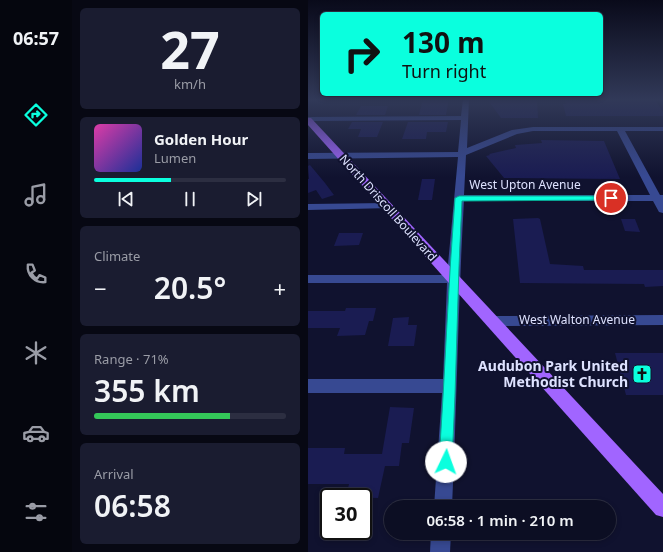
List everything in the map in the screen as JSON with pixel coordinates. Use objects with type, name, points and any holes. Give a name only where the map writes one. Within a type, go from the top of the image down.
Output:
[{"type":"main road","name":"North Driscoll Boulevard","points":[[312,125],[663,508]]},
{"type":"street","points":[[443,500],[450,386],[453,279],[463,125]]},
{"type":"street","points":[[620,128],[660,198],[663,210]]},
{"type":"street","points":[[308,156],[461,154],[515,132],[534,129],[663,129]]},
{"type":"street","name":"West Upton Avenue","points":[[459,198],[660,198]]},
{"type":"street","points":[[308,207],[388,206]]},
{"type":"street","points":[[308,279],[453,279]]},
{"type":"street","name":"West Walton Avenue","points":[[492,321],[663,320]]},
{"type":"street","points":[[308,386],[450,386]]},
{"type":"street","points":[[440,552],[441,540]]},
{"type":"building","points":[[350,125],[382,125],[377,137],[358,137],[361,129],[348,129]]},
{"type":"building","points":[[407,125],[447,125],[446,132],[427,132],[426,139],[402,139]]},
{"type":"building","points":[[541,140],[604,141],[620,179],[504,178],[486,156],[516,148],[515,145],[542,143]]},
{"type":"building","points":[[310,165],[334,195],[322,199],[316,190],[308,193],[308,166]]},
{"type":"building","points":[[422,179],[435,179],[432,200],[418,200]]},
{"type":"building","points":[[513,219],[540,219],[550,264],[583,266],[584,270],[663,270],[663,286],[645,287],[644,284],[520,283]]},
{"type":"building","points":[[621,219],[635,219],[640,232],[625,231]]},
{"type":"building","points":[[339,233],[363,233],[359,245],[334,246]]},
{"type":"building","points":[[346,308],[376,308],[373,321],[369,321],[365,335],[337,336],[340,328],[308,328],[308,311],[345,311]]},
{"type":"building","points":[[409,317],[408,325],[417,325],[414,346],[388,346],[393,318]]},
{"type":"building","name":"Audubon Park United Methodist Church","points":[[615,353],[663,353],[663,395],[626,395]]},
{"type":"building","points":[[390,407],[414,408],[409,443],[402,443],[399,466],[385,466],[378,498],[372,498],[372,488],[348,488],[349,484],[308,484],[308,448],[345,448],[344,454],[382,454]]},
{"type":"place","name":"Audubon Park United Methodist Church","points":[[642,374]]},
{"type":"route","points":[[446,462],[453,279],[459,198],[611,198]]}]
